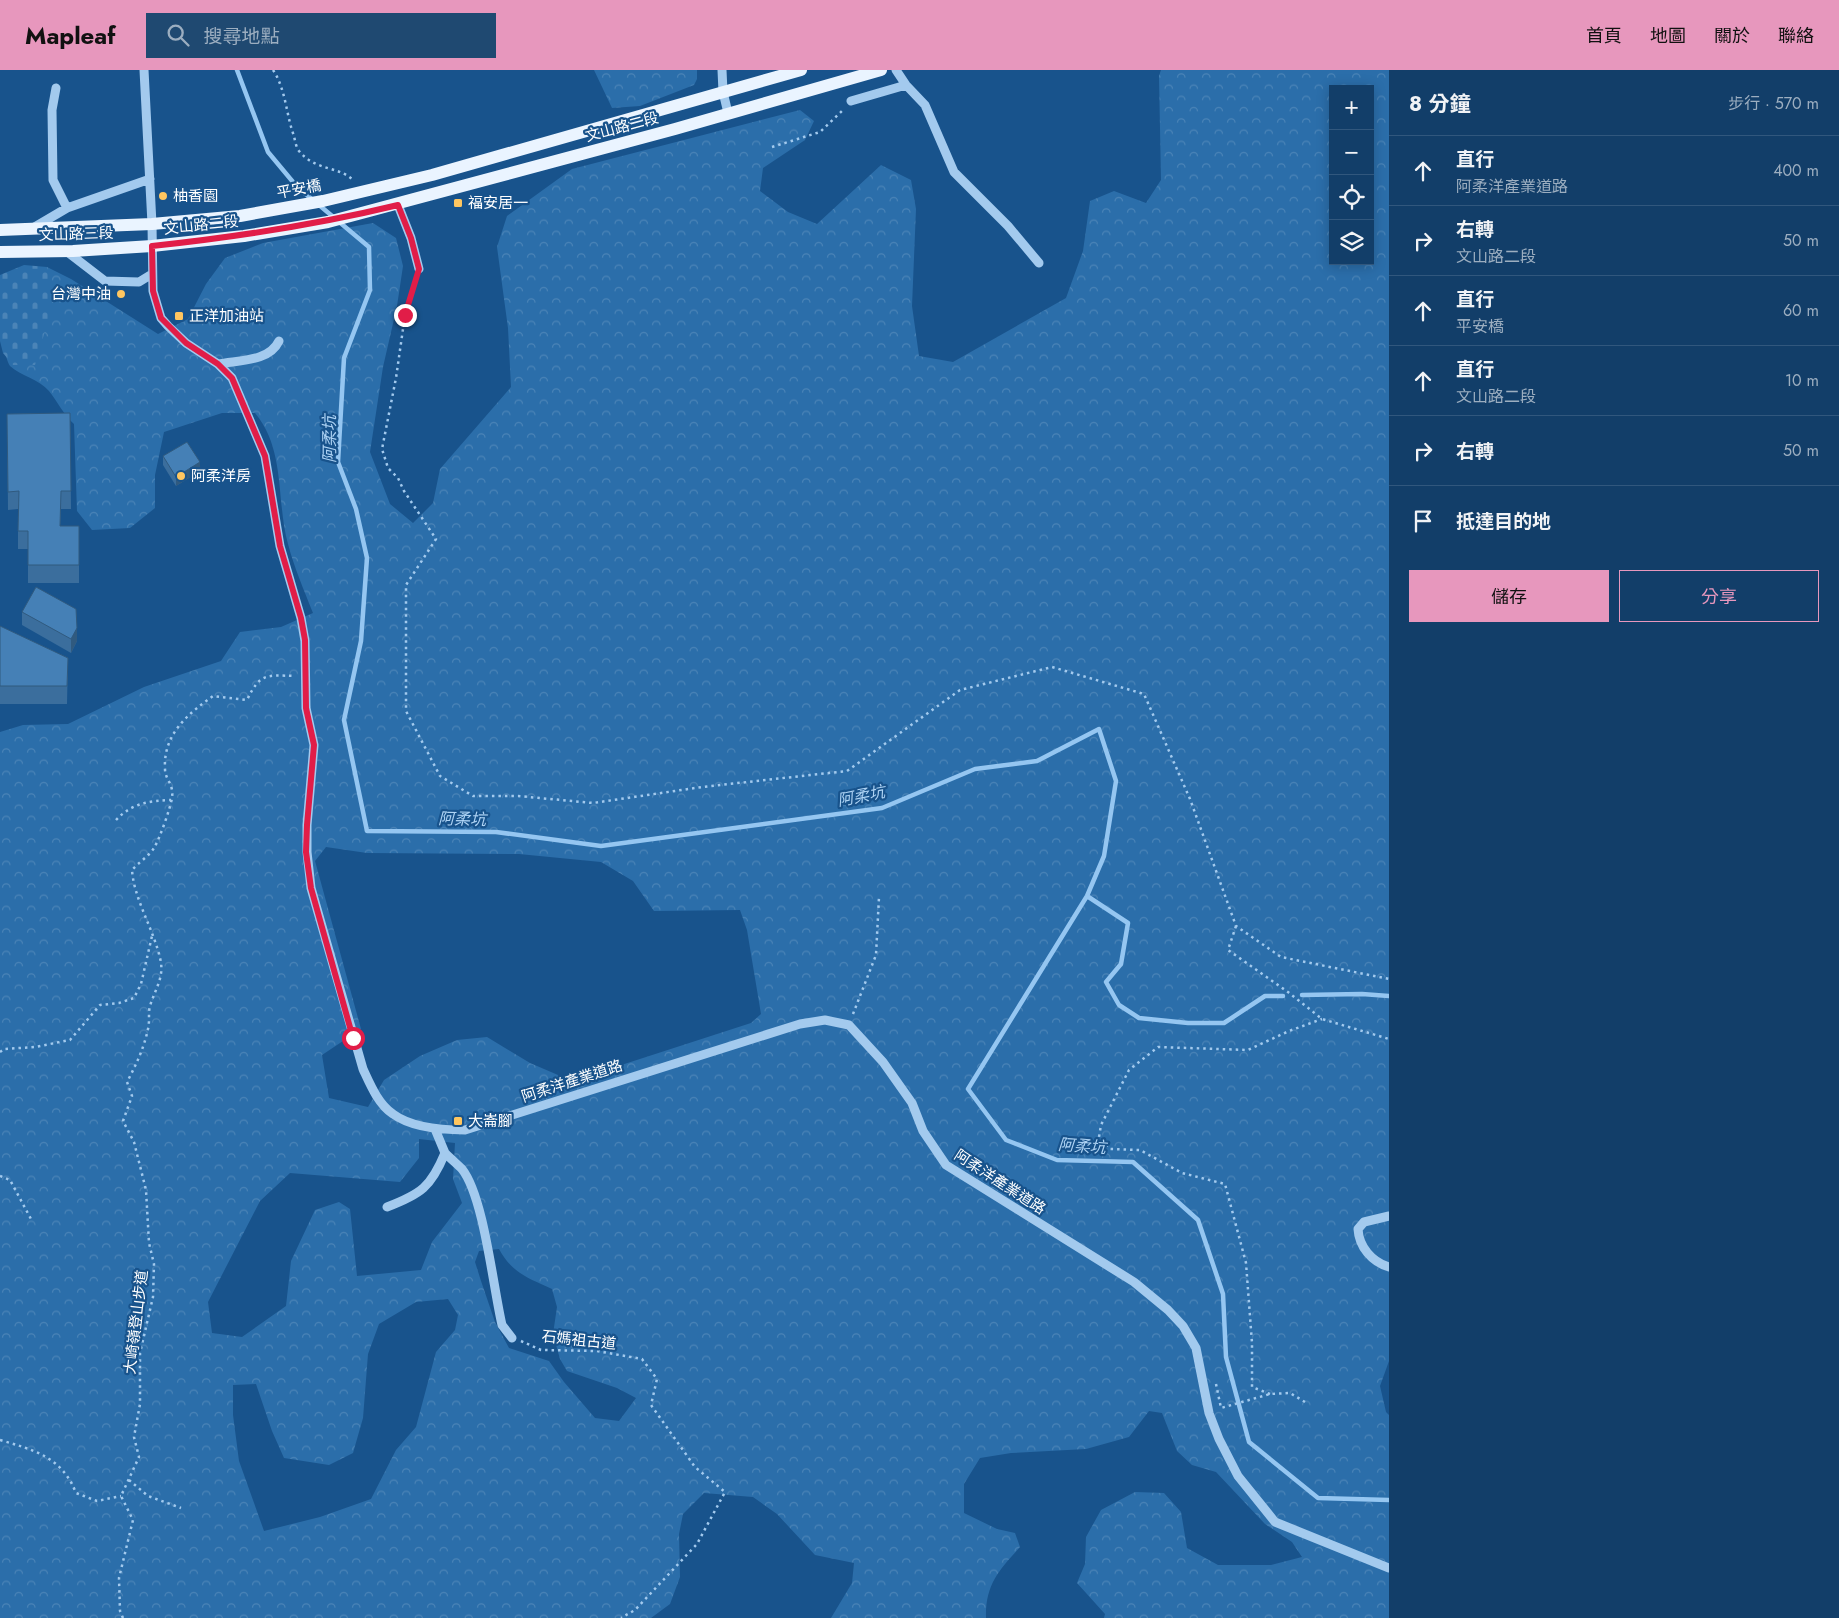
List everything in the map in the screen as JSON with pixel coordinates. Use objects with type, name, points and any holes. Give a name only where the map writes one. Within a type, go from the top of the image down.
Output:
[{"type":"main road","name":"文山路二段","points":[[364,192],[668,110],[801,70]]},
{"type":"main road","name":"文山路二段","points":[[152,246],[252,235],[328,222],[398,205],[880,70]]},
{"type":"main road","name":"平安橋","points":[[240,216],[364,192]]},
{"type":"main road","name":"文山路二段","points":[[152,224],[240,216]]},
{"type":"main road","name":"文山路三段","points":[[0,230],[152,224]]},
{"type":"main road","name":"文山路三段","points":[[0,252],[66,252],[152,246]]},
{"type":"street","name":"阿柔洋產業道路","points":[[144,70],[152,224],[153,291],[161,318],[186,343],[218,364],[232,378],[265,456],[280,546],[301,618],[305,640],[304,676],[306,708],[314,745],[306,852],[311,888],[336,981],[363,1069],[375,1093],[393,1115],[435,1129],[465,1130],[800,1024],[825,1020],[849,1025],[883,1062],[912,1103],[923,1131],[946,1165],[1134,1282],[1168,1310],[1183,1326],[1196,1348],[1209,1412],[1219,1439],[1238,1476],[1264,1511],[1275,1522],[1291,1530],[1389,1568]]},
{"type":"street","points":[[722,70],[723,92],[728,112]]},
{"type":"street","points":[[896,70],[906,85],[926,106],[954,172],[1008,226],[1039,263]]},
{"type":"street","points":[[851,101],[906,85]]},
{"type":"street","points":[[56,88],[52,110],[53,180],[67,208]]},
{"type":"street","points":[[31,229],[67,208],[150,179]]},
{"type":"street","points":[[398,205],[411,238],[419,269]]},
{"type":"street","points":[[66,252],[105,281],[139,282],[152,274]]},
{"type":"street","points":[[218,364],[266,356],[275,350],[279,341]]},
{"type":"street","points":[[435,1129],[445,1154],[462,1170],[473,1192],[480,1215],[502,1325],[512,1338]]},
{"type":"street","points":[[387,1207],[412,1197],[425,1187],[435,1176],[445,1154]]},
{"type":"street","points":[[1389,1216],[1364,1222],[1358,1229],[1358,1239],[1366,1252],[1374,1260],[1389,1267]]},
{"type":"path","points":[[273,70],[280,80],[288,119],[298,150],[317,166],[348,175],[364,192]]},
{"type":"path","points":[[772,147],[820,132],[851,101]]},
{"type":"path","points":[[419,269],[405,315],[396,378],[382,449],[388,468],[398,478],[404,491],[436,539],[406,585],[406,711],[440,776],[473,796],[518,796],[592,803],[702,787],[847,771],[960,690],[1052,667],[1144,694],[1190,800],[1236,926],[1280,957],[1389,979]]},
{"type":"path","name":"大崎嶺登山步道","points":[[121,1496],[139,1457],[134,1437],[140,1404],[140,1353],[153,1297],[154,1264],[149,1243],[146,1190],[134,1142],[123,1121],[132,1096],[127,1082],[140,1056],[149,1027],[150,1006],[160,984],[161,960],[144,908],[134,889],[132,870],[153,849],[171,800],[173,785],[165,772],[165,753],[171,736],[187,714],[213,696],[247,700],[256,683],[273,675],[304,676]]},
{"type":"path","points":[[116,820],[126,810],[146,801],[171,800]]},
{"type":"path","points":[[849,1025],[876,955],[879,897]]},
{"type":"path","points":[[1236,926],[1228,950],[1288,992],[1322,1019],[1389,1039]]},
{"type":"path","points":[[0,1052],[4,1049],[35,1047],[70,1040],[100,1005],[119,1003],[134,998],[141,984],[152,934]]},
{"type":"path","points":[[1270,1394],[1252,1387],[1252,1343],[1246,1263],[1225,1184],[1182,1173],[1140,1150],[1110,1150],[1099,1137],[1101,1125],[1129,1070],[1158,1047],[1248,1050],[1289,1031],[1322,1019]]},
{"type":"path","points":[[0,1175],[10,1180],[31,1219]]},
{"type":"path","name":"石媽祖古道","points":[[512,1338],[541,1350],[598,1351],[642,1359],[657,1379],[651,1405],[694,1467],[725,1492],[697,1544],[635,1610],[621,1618]]},
{"type":"path","points":[[1219,1396],[1221,1408],[1270,1394],[1290,1393],[1305,1402]]},
{"type":"path","points":[[0,1440],[40,1452],[70,1477],[76,1493],[97,1501],[121,1496],[133,1520],[119,1578],[122,1618]]},
{"type":"path","points":[[129,1480],[148,1496],[180,1508]]},
{"type":"green space","points":[[594,70],[697,70],[697,79],[694,85],[640,106],[612,108]]},
{"type":"green space","points":[[1161,70],[1389,70],[1389,1361],[1380,1386],[1386,1412],[1389,1415],[1389,1618],[1104,1618],[1105,1614],[1077,1583],[1085,1564],[1086,1537],[1101,1510],[1135,1492],[1164,1493],[1181,1512],[1187,1548],[1218,1565],[1271,1565],[1302,1557],[1292,1542],[1265,1524],[1216,1472],[1192,1465],[1177,1451],[1162,1413],[1149,1411],[1129,1437],[1086,1449],[1011,1453],[980,1458],[964,1484],[964,1513],[997,1529],[1015,1533],[1020,1547],[1000,1571],[991,1587],[986,1606],[986,1618],[831,1618],[852,1583],[854,1563],[815,1555],[777,1514],[753,1497],[704,1493],[683,1514],[679,1534],[680,1577],[670,1604],[651,1618],[0,1618],[0,732],[23,725],[68,724],[144,687],[221,661],[240,632],[281,627],[313,613],[296,570],[284,528],[279,476],[272,443],[265,427],[255,413],[222,413],[164,432],[155,475],[155,508],[130,528],[92,530],[77,511],[74,424],[45,387],[10,366],[7,358],[4,348],[2,321],[2,294],[5,273],[47,267],[71,279],[158,334],[188,319],[206,284],[225,258],[263,243],[373,223],[396,238],[403,266],[397,306],[383,367],[370,452],[390,504],[413,523],[433,503],[440,469],[511,387],[508,328],[497,247],[507,216],[572,169],[800,110],[814,121],[805,140],[763,168],[760,191],[788,212],[817,224],[881,165],[911,180],[916,209],[912,306],[919,356],[953,362],[1066,298],[1083,251],[1090,201],[1114,191],[1146,203],[1161,180],[1159,76]],"holes":[[[326,847],[367,853],[519,854],[601,862],[633,881],[654,911],[740,910],[747,930],[761,1014],[751,1023],[572,1081],[530,1063],[487,1037],[457,1040],[420,1056],[384,1080],[368,1107],[329,1098],[322,1055],[361,1029],[315,861]],[[419,1139],[455,1143],[453,1179],[462,1203],[432,1242],[421,1270],[357,1276],[350,1209],[339,1202],[315,1210],[291,1261],[286,1306],[242,1337],[212,1333],[208,1302],[260,1201],[290,1173],[400,1182],[419,1158]],[[499,1249],[509,1264],[521,1274],[552,1289],[557,1307],[553,1334],[560,1359],[567,1371],[617,1388],[636,1398],[619,1421],[595,1418],[564,1382],[549,1361],[509,1348],[495,1322],[475,1262],[479,1251]],[[448,1299],[458,1315],[455,1330],[436,1352],[416,1427],[396,1450],[371,1499],[320,1517],[264,1531],[239,1461],[233,1415],[233,1385],[256,1384],[272,1431],[284,1458],[329,1465],[353,1453],[363,1418],[368,1354],[379,1324],[416,1302]]]},
{"type":"green space","points":[[24,265],[47,267],[52,307],[35,365],[13,365],[3,353],[0,341],[0,275]]},
{"type":"building","points":[[70,413],[71,491],[61,491],[60,526],[79,526],[79,565],[28,565],[28,531],[18,531],[19,491],[8,492],[7,414]]},
{"type":"building","points":[[187,442],[200,462],[176,477],[163,456]]},
{"type":"building","points":[[36,587],[76,609],[77,628],[71,639],[22,612]]},
{"type":"building","points":[[0,626],[68,658],[67,686],[0,686]]},
{"type":"waterway","name":"阿柔坑","points":[[237,70],[268,152],[298,188],[313,200]]},
{"type":"waterway","name":"阿柔坑","points":[[319,205],[369,247],[370,290],[344,358],[338,462],[356,509],[367,558],[361,641],[344,720],[367,831],[496,832],[601,846],[882,808],[975,769],[1037,761],[1099,729],[1116,781],[1104,856],[1087,896],[968,1089],[1006,1140],[1057,1160],[1133,1162],[1198,1220],[1223,1294],[1226,1357],[1249,1442],[1318,1498],[1389,1500]]},
{"type":"waterway","points":[[1087,896],[1128,923],[1121,964],[1106,982],[1119,1005],[1139,1018],[1188,1023],[1224,1023],[1265,996],[1283,996]]},
{"type":"waterway","points":[[1302,995],[1362,994],[1389,996]]},
{"type":"place","name":"柚香園","points":[[163,196]]},
{"type":"place","name":"福安居一","points":[[458,203]]},
{"type":"place","name":"台灣中油","points":[[121,294]]},
{"type":"place","name":"正洋加油站","points":[[179,316]]},
{"type":"place","name":"阿柔洋房","points":[[181,476]]},
{"type":"place","name":"大崙腳","points":[[458,1121]]},
{"type":"route","points":[[353,1038],[311,888],[306,852],[314,745],[312,726],[306,708],[304,676],[305,640],[301,618],[280,546],[265,456],[232,378],[218,364],[186,343],[161,318],[153,291],[152,246],[252,235],[328,222],[398,205],[411,238],[419,269],[405,315]]}]
